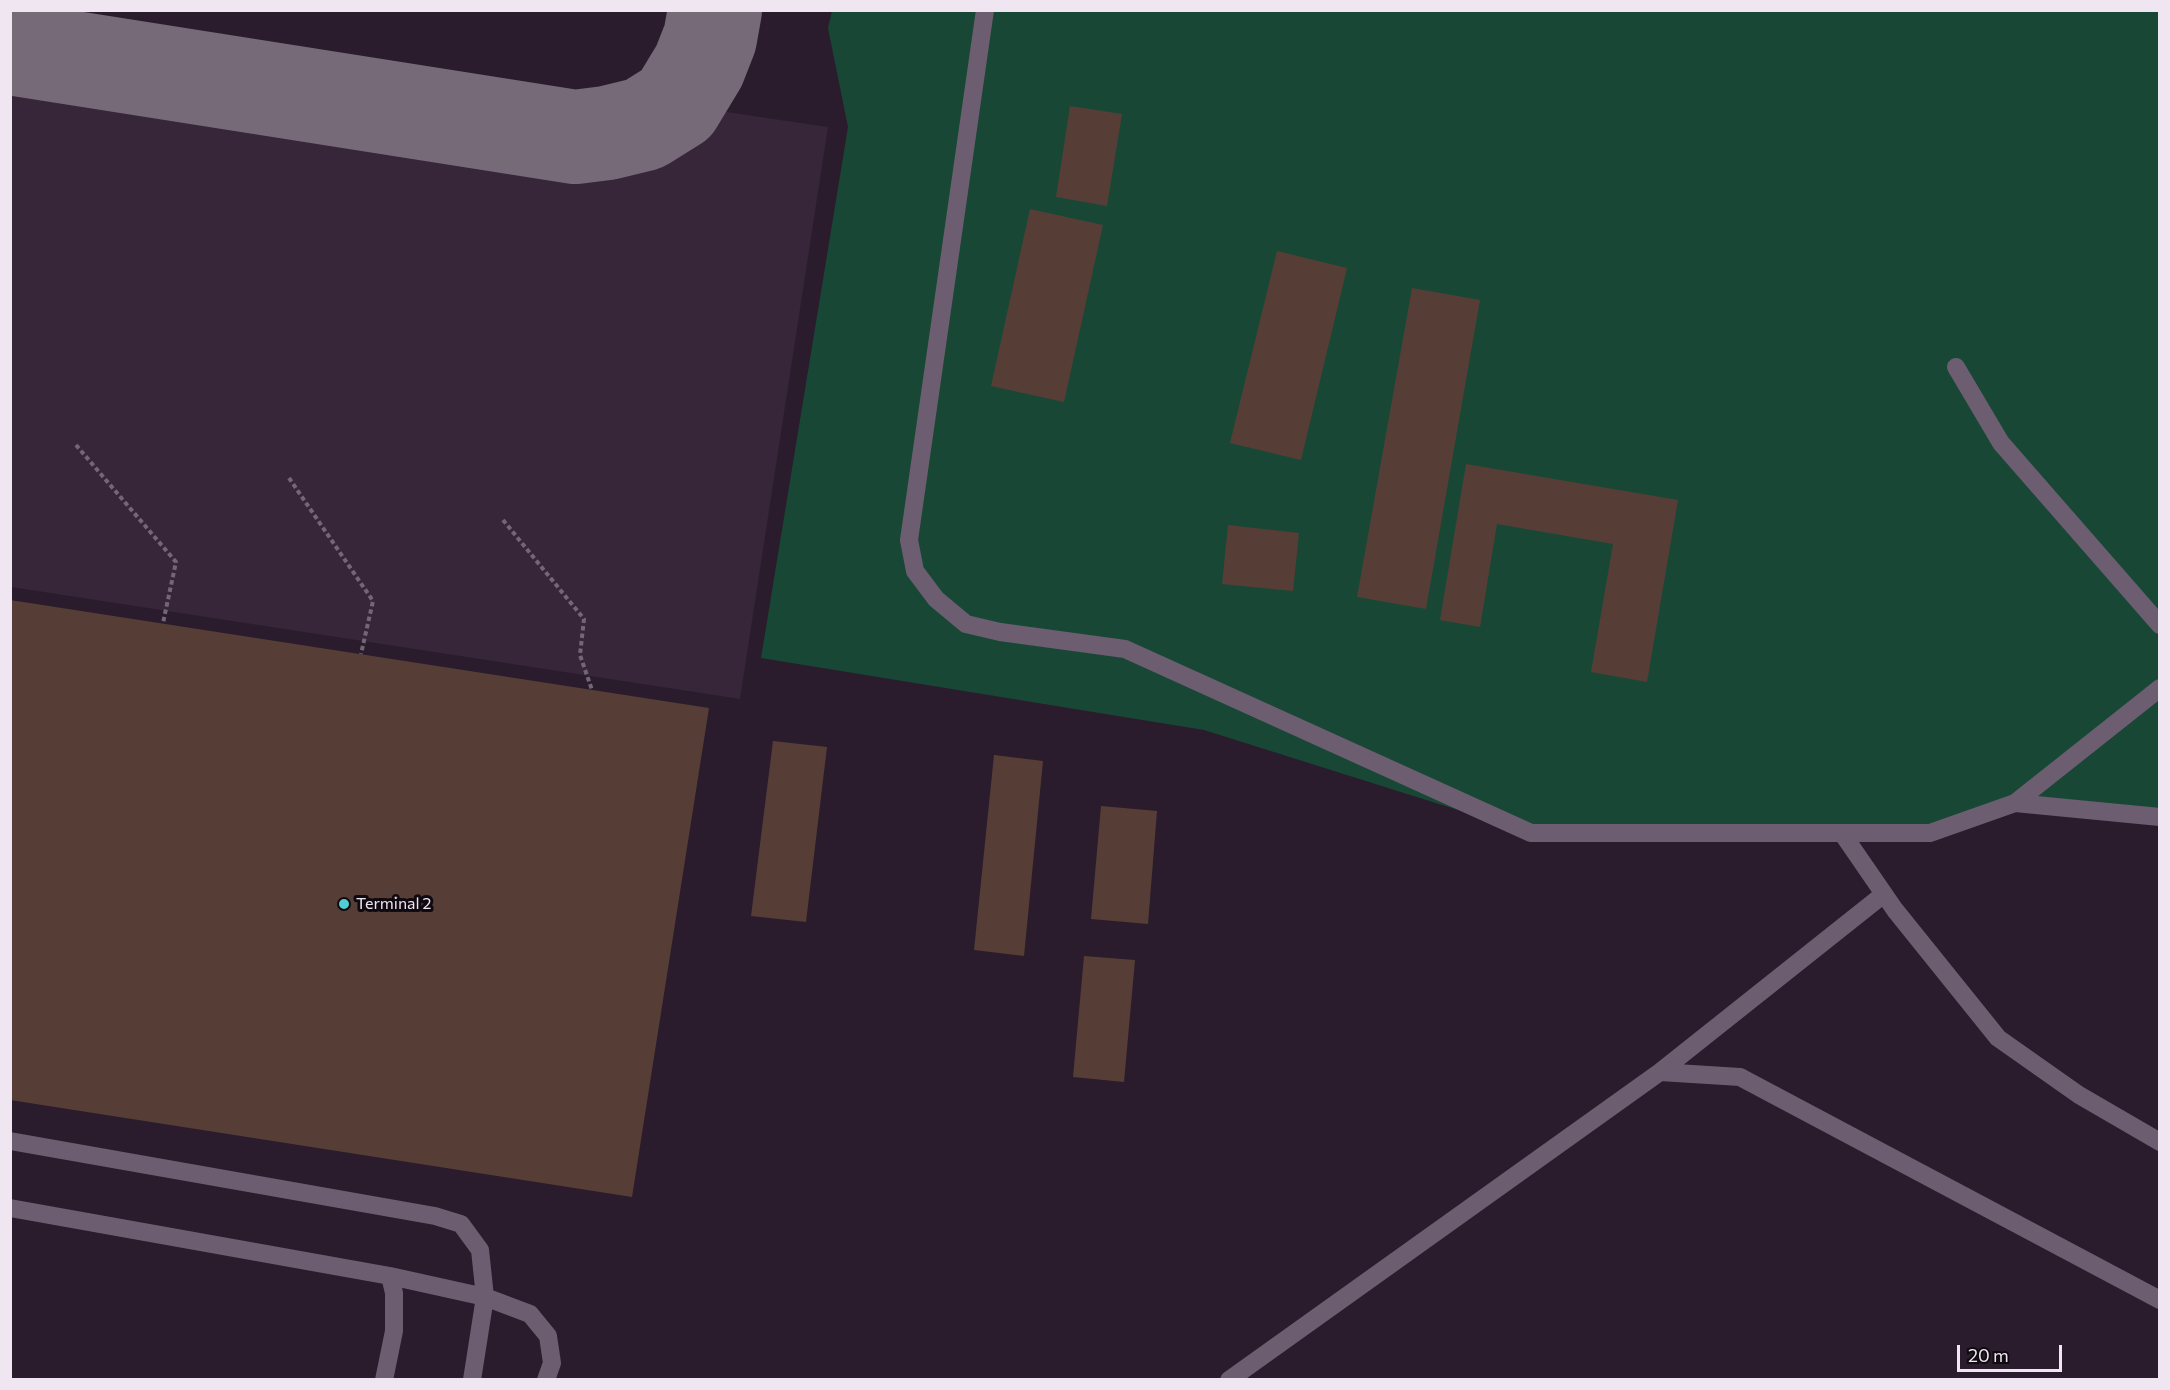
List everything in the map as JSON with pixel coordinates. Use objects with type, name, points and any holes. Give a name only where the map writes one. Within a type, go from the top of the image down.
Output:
[{"type":"lane","points":[[986,10],[909,540],[915,571],[936,599],[966,624],[1000,632],[1125,649],[1531,833],[1930,833],[2015,803],[2160,688]]},
{"type":"lane","points":[[1956,367],[2001,443],[2160,625]]},
{"type":"lane","points":[[2015,803],[2160,818]]},
{"type":"lane","points":[[1842,833],[1884,894],[1998,1038],[2079,1095],[2160,1142]]},
{"type":"lane","points":[[1229,1380],[1660,1072],[1884,894]]},
{"type":"lane","points":[[1660,1072],[1740,1077],[2160,1300]]},
{"type":"lane","points":[[10,1140],[435,1216],[462,1224],[480,1250],[485,1297],[472,1380]]},
{"type":"lane","points":[[10,1208],[390,1276],[485,1297],[530,1314],[548,1336],[552,1363],[546,1380]]},
{"type":"lane","points":[[384,1380],[394,1331],[394,1293],[390,1276]]},
{"type":"path","points":[[76,445],[176,562],[163,623]]},
{"type":"path","points":[[289,478],[373,601],[361,654]]},
{"type":"path","points":[[503,520],[584,619],[580,655],[592,690]]},
{"type":"shaded area","points":[[10,11],[43,11],[828,127],[740,699],[11,587]]},
{"type":"green space","points":[[832,11],[2159,11],[2159,817],[2015,803],[1930,833],[1531,833],[1204,730],[761,658],[848,127],[828,28]]},
{"type":"building","points":[[1070,106],[1122,114],[1107,206],[1056,197]]},
{"type":"building","points":[[1030,209],[1103,225],[1064,402],[991,386]]},
{"type":"building","points":[[1277,251],[1347,268],[1301,460],[1230,443]]},
{"type":"building","points":[[1412,288],[1480,300],[1426,609],[1357,597]]},
{"type":"building","points":[[1466,464],[1678,500],[1647,682],[1591,672],[1613,544],[1497,524],[1480,627],[1440,620]]},
{"type":"building","points":[[1228,525],[1299,533],[1293,591],[1222,584]]},
{"type":"building","name":"Terminal 2","points":[[10,600],[709,708],[632,1197],[10,1100]]},
{"type":"building","points":[[773,741],[827,747],[806,922],[751,916]]},
{"type":"building","points":[[994,755],[1043,761],[1024,956],[974,950]]},
{"type":"building","points":[[1101,806],[1157,811],[1148,924],[1091,919]]},
{"type":"building","points":[[1084,956],[1135,960],[1124,1082],[1073,1077]]},
{"type":"taxiway","points":[[10,48],[575,137],[607,133],[644,124],[676,104],[699,66],[710,38],[715,10]]},
{"type":"place","name":"Terminal 2","points":[[344,904]]}]
